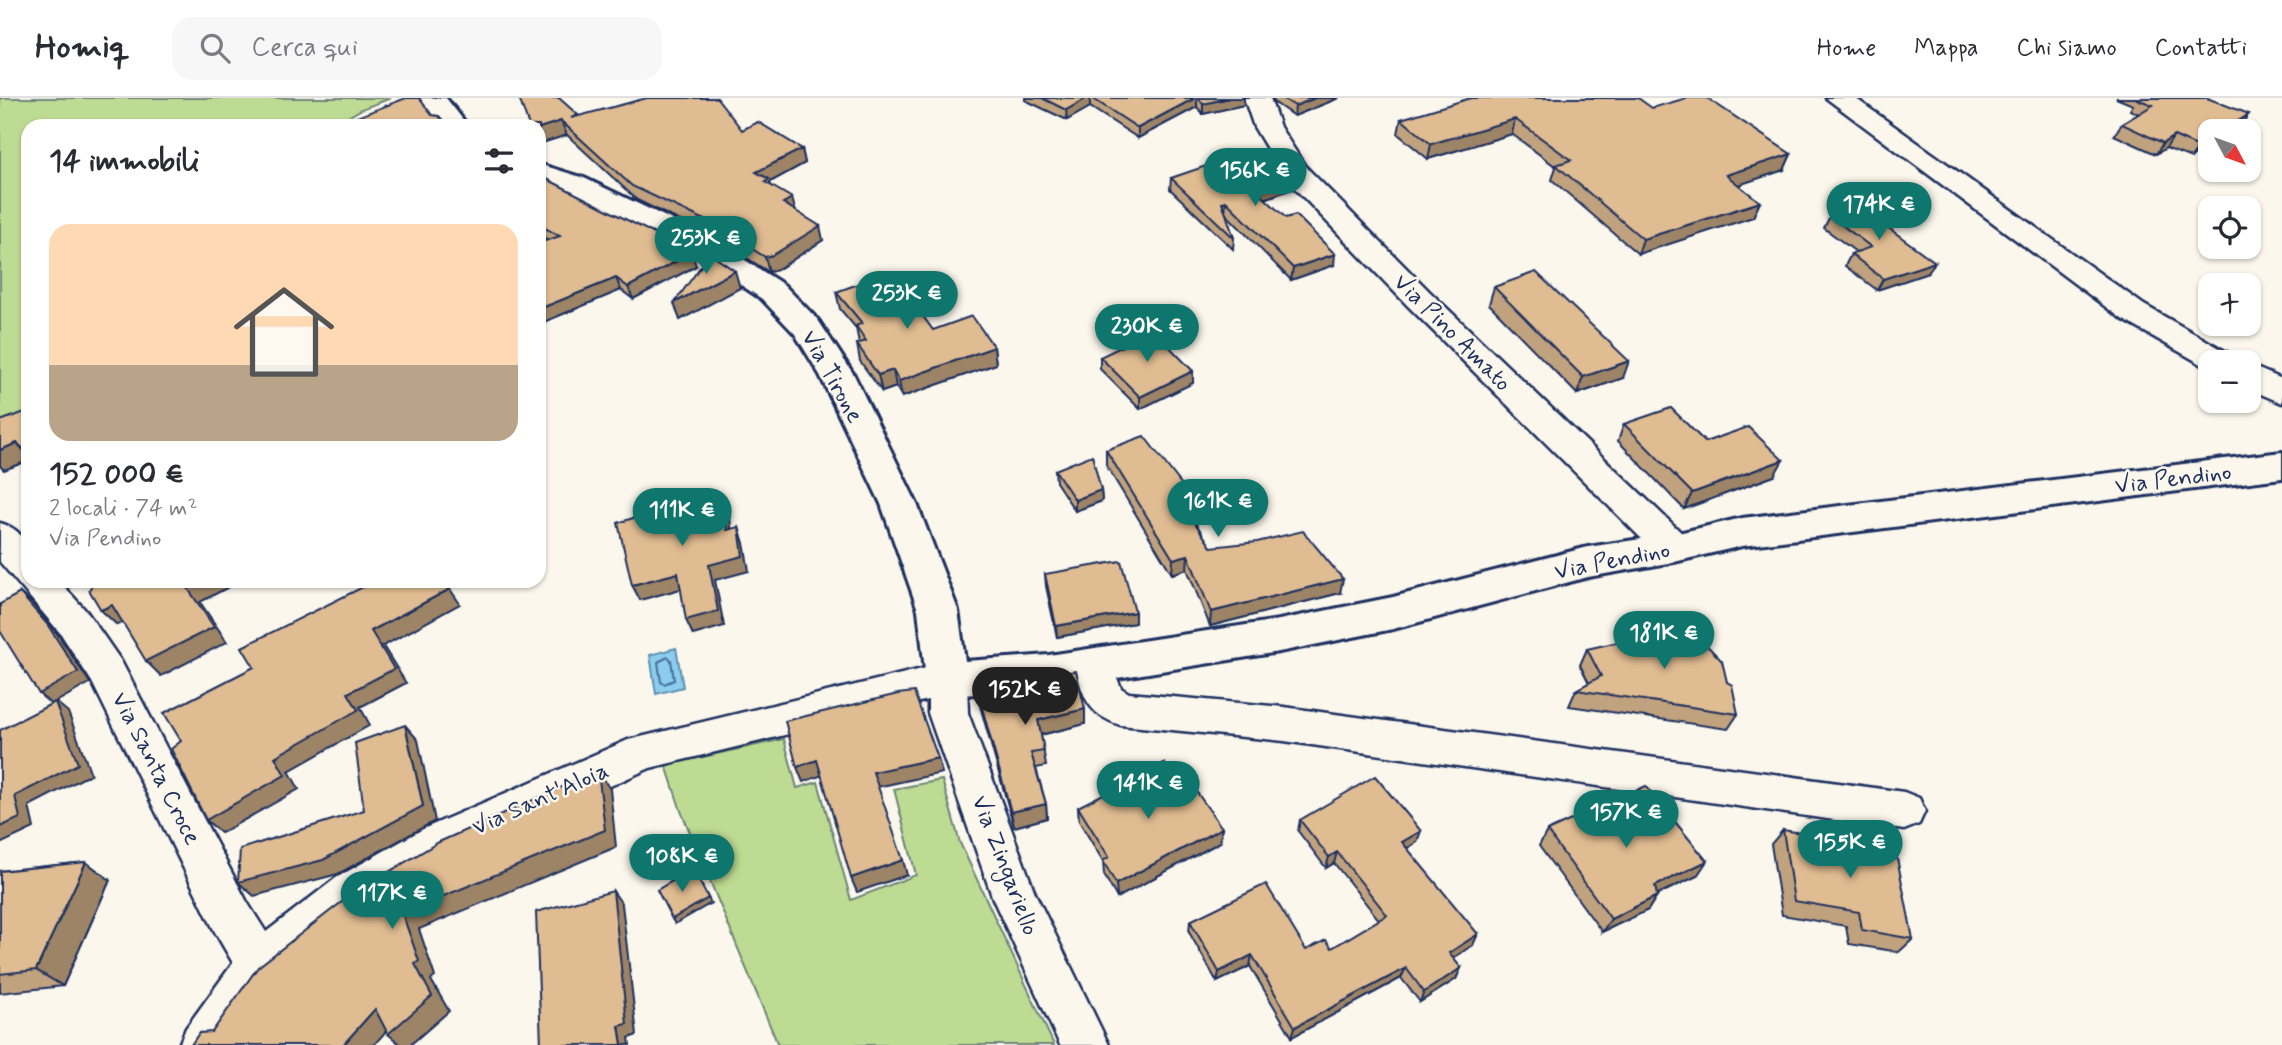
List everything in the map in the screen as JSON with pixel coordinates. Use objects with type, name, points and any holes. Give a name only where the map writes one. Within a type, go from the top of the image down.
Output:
[{"type":"street","points":[[432,98],[448,119]]},
{"type":"street","name":"Via Pino Amato","points":[[1257,98],[1266,127],[1294,172],[1428,309],[1674,548]]},
{"type":"street","points":[[1839,98],[2133,312],[2200,350]]},
{"type":"street","name":"Via Tirone","points":[[546,175],[574,184],[701,245],[773,292],[807,327],[837,375],[899,504],[938,610],[947,679]]},
{"type":"street","points":[[2261,382],[2282,392]]},
{"type":"street","name":"Via Pendino","points":[[947,679],[1049,672],[1279,636],[1380,616],[1588,562],[1768,529],[2282,465]]},
{"type":"street","points":[[0,536],[21,562]]},
{"type":"street","name":"Via Santa Croce","points":[[43,588],[74,623],[107,672],[231,917],[260,965]]},
{"type":"street","points":[[1094,666],[1105,698],[1120,708],[1284,724],[1904,811]]},
{"type":"street","name":"Via Sant'Aloia","points":[[203,1045],[260,965],[352,893],[438,843],[643,752],[947,679]]},
{"type":"street","name":"Via Zingariello","points":[[947,679],[948,713],[1016,899],[1085,1045]]},
{"type":"green space","points":[[0,98],[391,98],[344,119],[21,119],[21,419],[0,430]]},
{"type":"green space","points":[[784,739],[797,788],[818,782],[851,900],[916,875],[894,789],[942,780],[960,843],[1054,1045],[778,1045],[681,811],[666,765]]},
{"type":"water","points":[[676,648],[683,687],[656,694],[650,655]]},
{"type":"building","points":[[406,98],[419,98],[432,115],[442,119],[352,119]]},
{"type":"building","points":[[519,98],[559,98],[578,115],[571,118],[647,98],[717,98],[742,130],[758,122],[802,149],[756,172],[769,179],[765,182],[792,198],[783,203],[820,226],[773,255],[765,257],[709,222],[632,186],[561,121],[546,126],[546,119],[526,119]]},
{"type":"building","points":[[1042,98],[1087,98],[1066,110]]},
{"type":"building","points":[[1092,98],[1195,98],[1138,128]]},
{"type":"building","points":[[1198,98],[1229,98],[1203,104]]},
{"type":"building","points":[[1282,98],[1315,98],[1295,106]]},
{"type":"building","points":[[1471,98],[1638,98],[1652,108],[1687,98],[1707,98],[1791,154],[1726,175],[1760,202],[1643,239],[1556,165],[1571,160],[1515,119],[1431,144],[1401,119]]},
{"type":"building","points":[[2207,98],[2249,114],[2241,119],[2198,119],[2198,147],[2174,136],[2163,143],[2122,124],[2153,105],[2137,99]]},
{"type":"building","points":[[1278,158],[1293,178],[1256,190],[1286,218],[1296,215],[1335,254],[1293,268],[1226,201],[1222,202],[1234,238],[1171,178],[1209,165],[1213,177]]},
{"type":"building","points":[[546,179],[692,253],[628,287],[616,278],[546,306],[546,241],[560,236],[546,229]]},
{"type":"building","points":[[1845,196],[1935,262],[1883,279],[1851,254],[1871,247],[1830,216]]},
{"type":"building","points":[[703,249],[735,271],[674,303],[709,255]]},
{"type":"building","points":[[891,272],[933,330],[972,316],[994,347],[899,381],[893,370],[878,375],[857,344],[866,341],[856,326],[862,323],[836,292]]},
{"type":"building","points":[[1536,272],[1629,361],[1583,377],[1494,287]]},
{"type":"building","points":[[1157,334],[1193,371],[1140,397],[1100,357],[1139,338],[1143,340]]},
{"type":"building","points":[[1671,408],[1705,442],[1748,427],[1783,460],[1692,493],[1624,424]]},
{"type":"building","points":[[21,414],[21,447],[17,443],[0,450],[0,421]]},
{"type":"building","points":[[1144,436],[1192,498],[1181,502],[1211,547],[1257,542],[1303,531],[1343,579],[1211,612],[1188,555],[1173,559],[1106,450]]},
{"type":"building","points":[[1092,455],[1101,490],[1075,500],[1055,470]]},
{"type":"building","points":[[716,491],[724,501],[727,530],[739,527],[743,556],[709,565],[718,611],[686,620],[678,573],[632,585],[618,523]]},
{"type":"building","points":[[1121,561],[1135,612],[1056,626],[1045,574]]},
{"type":"building","points":[[188,588],[214,627],[146,661],[112,605],[101,610],[89,590]]},
{"type":"building","points":[[361,588],[450,589],[371,631],[394,669],[348,693],[358,710],[275,757],[285,775],[206,820],[171,749],[181,741],[164,713],[254,667],[242,647]]},
{"type":"building","points":[[20,593],[47,624],[78,672],[39,694],[0,631],[0,604]]},
{"type":"building","points":[[1688,626],[1722,661],[1727,682],[1732,685],[1738,714],[1576,690],[1601,676],[1587,649]]},
{"type":"building","points":[[1076,671],[1085,709],[1038,720],[1044,751],[1031,753],[1046,804],[1011,812],[976,686],[1014,678]]},
{"type":"building","points":[[914,692],[938,758],[873,772],[903,860],[851,878],[817,760],[797,767],[785,721]]},
{"type":"building","points":[[55,702],[78,764],[15,796],[20,818],[0,827],[0,730]]},
{"type":"building","points":[[405,725],[423,806],[323,860],[238,882],[240,849],[364,810],[355,743]]},
{"type":"building","points":[[1164,763],[1178,780],[1186,777],[1222,828],[1116,884],[1103,861],[1109,857],[1078,807]]},
{"type":"building","points":[[598,771],[605,830],[402,913],[419,961],[415,964],[432,996],[388,1034],[375,1009],[343,1045],[191,1045],[199,1033],[212,1032],[258,967],[352,894],[439,842]]},
{"type":"building","points":[[1375,776],[1421,831],[1402,842],[1478,934],[1449,953],[1461,968],[1424,992],[1406,968],[1295,1027],[1252,955],[1219,972],[1190,921],[1266,884],[1306,950],[1326,940],[1332,948],[1387,915],[1337,852],[1329,857],[1300,820]]},
{"type":"building","points":[[1646,786],[1707,861],[1655,886],[1657,896],[1611,919],[1547,831]]},
{"type":"building","points":[[1783,830],[1895,848],[1913,939],[1862,930],[1859,912],[1794,901]]},
{"type":"building","points":[[86,862],[36,970],[0,974],[0,871]]},
{"type":"building","points":[[693,869],[708,898],[672,919],[657,890]]},
{"type":"building","points":[[613,891],[627,1024],[619,1026],[622,1045],[541,1045],[536,912]]}]
